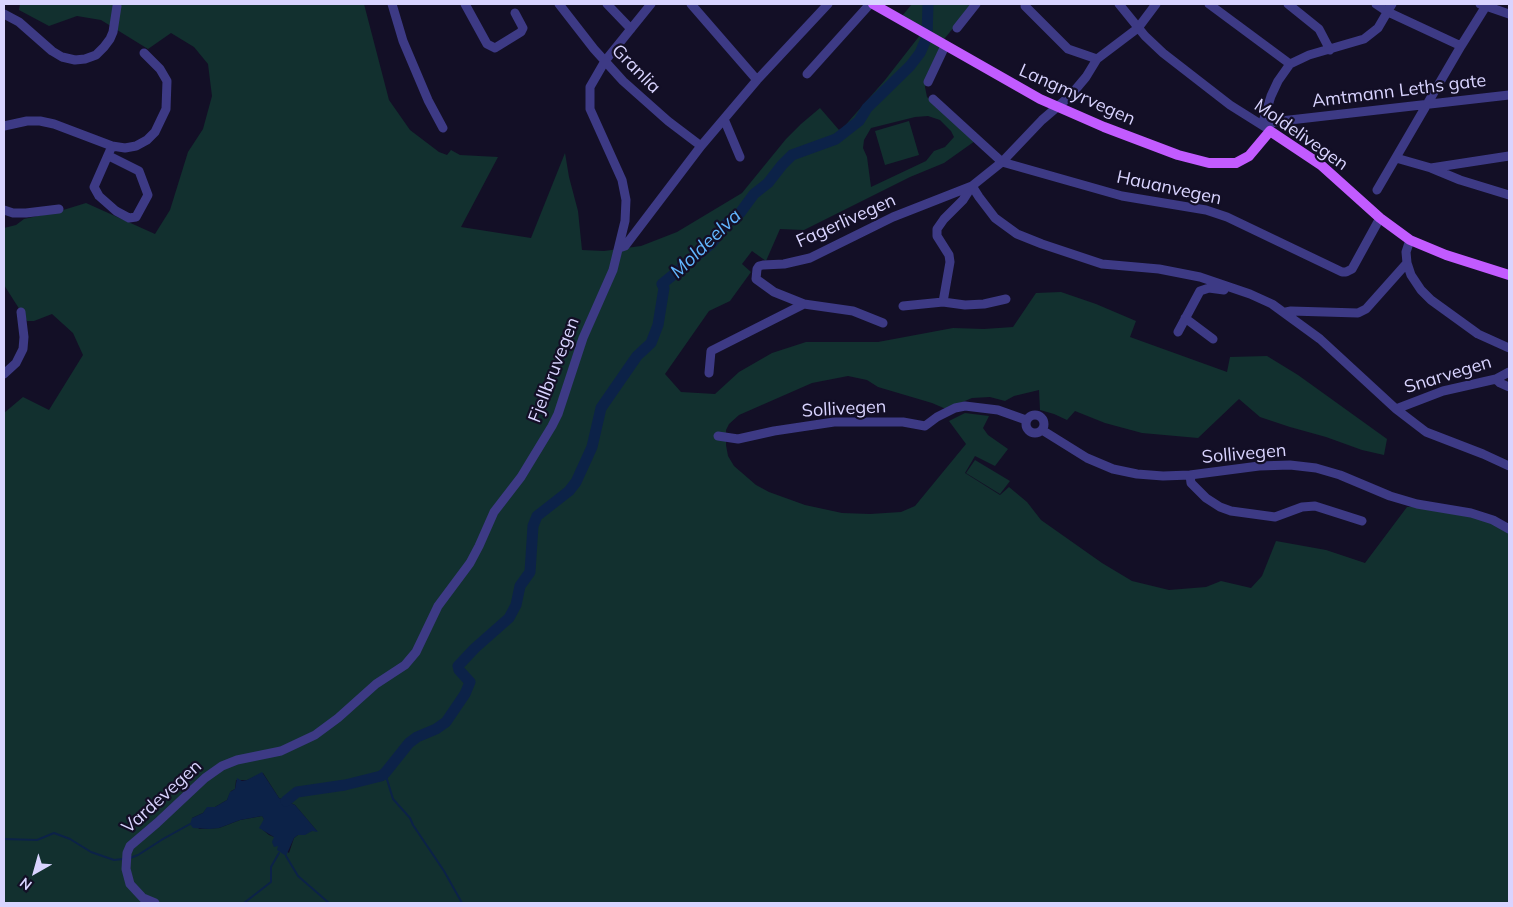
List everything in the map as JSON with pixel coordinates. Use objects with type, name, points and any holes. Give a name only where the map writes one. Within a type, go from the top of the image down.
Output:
[{"type":"main road","name":"Langmyrvegen","points":[[872,4],[1057,108],[1167,151],[1200,161],[1236,164],[1246,159],[1257,148],[1266,128]]},
{"type":"main road","name":"Moldelivegen","points":[[1266,128],[1321,164],[1380,218],[1410,240],[1446,255],[1509,275]]},
{"type":"street","points":[[392,4],[403,42],[428,100],[444,128]]},
{"type":"street","points":[[466,4],[487,44],[495,48],[521,32],[523,28],[515,13]]},
{"type":"street","name":"Granlia","points":[[559,4],[605,61],[644,102],[701,146]]},
{"type":"street","points":[[607,4],[631,29]]},
{"type":"street","points":[[619,248],[625,221],[626,200],[622,180],[590,109],[590,87],[605,61],[651,4]]},
{"type":"street","points":[[691,4],[758,80]]},
{"type":"street","name":"Fjellbruvegen","points":[[356,700],[405,665],[416,652],[438,606],[470,563],[494,512],[521,477],[552,426],[558,414],[583,338],[613,270],[619,248],[625,246],[701,146],[724,119],[828,4]]},
{"type":"street","points":[[807,74],[872,4]]},
{"type":"street","points":[[957,28],[976,4]]},
{"type":"street","name":"Moldelivegen","points":[[1119,4],[1152,43],[1176,64],[1230,106],[1266,128]]},
{"type":"street","name":"Fagerlivegen","points":[[883,324],[853,311],[804,304],[774,292],[756,279],[759,266],[784,264],[810,258],[893,217],[972,186],[1002,162],[1042,120],[1084,81],[1097,59],[1138,28],[1156,4]]},
{"type":"street","points":[[1209,4],[1290,64]]},
{"type":"street","points":[[1288,4],[1319,29],[1330,50]]},
{"type":"street","points":[[1376,4],[1390,8],[1461,46]]},
{"type":"street","points":[[1377,190],[1485,5],[1509,14]]},
{"type":"street","points":[[4,14],[19,22],[52,51],[62,57],[75,60],[96,55],[104,47],[113,32],[117,6]]},
{"type":"street","points":[[1025,6],[1068,49],[1097,59]]},
{"type":"street","points":[[1266,128],[1271,96],[1278,81],[1290,64],[1309,55],[1364,39],[1378,28],[1390,8]]},
{"type":"street","points":[[928,82],[942,44]]},
{"type":"street","points":[[4,126],[27,121],[40,121],[54,124],[112,146],[126,148],[136,146],[148,140],[155,132],[166,109],[167,81],[160,69],[144,53]]},
{"type":"street","name":"Amtmann Leths gate","points":[[1266,128],[1281,121],[1509,95]]},
{"type":"street","points":[[933,99],[1002,162]]},
{"type":"street","points":[[724,119],[740,157]]},
{"type":"street","points":[[109,156],[139,171],[148,195],[136,217],[129,218],[116,211],[99,196],[94,187],[112,146]]},
{"type":"street","points":[[1431,168],[1509,156]]},
{"type":"street","points":[[1396,158],[1509,195]]},
{"type":"street","name":"Hauanvegen","points":[[1002,162],[1122,196],[1206,210],[1227,217],[1342,272],[1352,269],[1380,218]]},
{"type":"street","points":[[943,302],[950,262],[949,255],[938,236],[937,229],[963,200],[972,186],[978,197],[995,218],[1017,234],[1042,244],[1102,264],[1182,273],[1261,298],[1286,312],[1320,339],[1396,409],[1426,432],[1509,466]]},
{"type":"street","points":[[4,210],[20,213],[59,209]]},
{"type":"street","points":[[1410,240],[1406,252],[1411,275],[1430,300],[1478,334],[1509,348]]},
{"type":"street","points":[[1286,312],[1358,313],[1366,309],[1407,262]]},
{"type":"street","points":[[1178,332],[1200,291],[1209,288],[1227,291],[1234,289]]},
{"type":"street","points":[[903,306],[943,302],[965,305],[984,304],[1006,299]]},
{"type":"street","points":[[709,373],[712,351],[804,304]]},
{"type":"street","points":[[4,374],[16,362],[23,349],[24,337],[21,312]]},
{"type":"street","points":[[1185,318],[1213,339]]},
{"type":"street","name":"Snarvegen","points":[[1396,409],[1443,391],[1496,379],[1509,372]]},
{"type":"street","points":[[1496,379],[1509,387]]},
{"type":"street","name":"Sollivegen","points":[[718,436],[738,439],[774,431],[834,422],[904,422],[925,426],[936,416],[965,406],[998,410],[1026,420]]},
{"type":"street","name":"Sollivegen","points":[[1033,415],[1039,416],[1044,422],[1042,430],[1037,433],[1030,432],[1026,428],[1026,420],[1033,415]]},
{"type":"street","name":"Sollivegen","points":[[1042,430],[1071,450],[1113,469],[1137,474],[1163,476],[1190,475],[1290,464],[1316,468],[1340,475],[1390,496],[1417,504],[1471,513],[1493,520],[1509,529]]},
{"type":"street","points":[[1190,475],[1192,483],[1206,498],[1220,507],[1231,511],[1275,517],[1302,507],[1314,506],[1362,521]]},
{"type":"street","name":"Vardevegen","points":[[155,903],[135,891],[127,877],[127,856],[130,846],[158,823],[205,778],[222,766],[238,760],[281,752],[298,744],[323,730],[356,700]]},
{"type":"green space","points":[[20,4],[364,4],[389,100],[410,130],[439,152],[447,155],[451,150],[460,155],[498,157],[461,227],[531,238],[565,153],[578,211],[582,250],[604,251],[641,246],[677,232],[742,193],[786,139],[820,108],[839,130],[842,129],[885,80],[924,30],[902,16],[912,4],[973,4],[945,38],[926,80],[925,87],[927,97],[975,141],[944,163],[910,177],[804,230],[780,229],[766,261],[752,251],[742,264],[751,272],[730,301],[709,311],[665,374],[681,392],[715,394],[739,372],[772,353],[806,342],[878,342],[953,328],[984,329],[1013,327],[1036,293],[1061,292],[1136,321],[1130,337],[1227,372],[1230,357],[1267,356],[1298,375],[1387,439],[1384,455],[1362,450],[1260,417],[1239,399],[1198,438],[1142,433],[1105,423],[1075,411],[1067,420],[1040,410],[1039,390],[1014,396],[1005,401],[990,397],[972,398],[946,409],[878,387],[867,380],[848,376],[812,383],[739,415],[729,424],[726,430],[726,445],[728,456],[734,466],[756,485],[769,492],[805,505],[842,513],[901,512],[915,506],[966,444],[949,421],[965,413],[989,416],[983,428],[988,435],[1008,449],[995,466],[975,456],[965,473],[1000,495],[1009,487],[1027,502],[1041,520],[1102,563],[1132,581],[1169,590],[1206,587],[1221,581],[1251,588],[1262,576],[1276,541],[1326,550],[1365,563],[1407,507],[1444,507],[1496,523],[1509,533],[1509,903],[4,903],[4,413],[23,397],[49,410],[83,355],[73,333],[52,314],[34,321],[27,321],[4,285],[4,228],[16,225],[24,219],[86,203],[155,234],[170,210],[188,152],[203,129],[212,96],[208,64],[194,47],[171,33],[148,49],[101,20],[77,16],[49,26],[19,10]],"holes":[[[928,116],[940,120],[954,137],[945,147],[934,151],[926,161],[871,187],[867,157],[863,148],[864,140],[871,128],[915,117]],[[263,773],[279,798],[295,805],[317,831],[298,835],[294,838],[289,853],[279,846],[274,837],[263,830],[264,819],[262,816],[240,820],[219,828],[199,829],[192,818],[203,813],[207,808],[215,807],[227,800],[231,791],[235,789],[236,780],[247,780]]]},
{"type":"green space","points":[[909,121],[919,155],[885,165],[875,131]]},
{"type":"green space","points":[[975,460],[1010,481],[1000,494],[966,473]]},
{"type":"water","points":[[262,772],[279,798],[295,805],[318,832],[312,831],[294,838],[286,856],[277,850],[278,846],[274,847],[272,842],[274,837],[259,828],[264,819],[262,816],[240,820],[219,828],[193,828],[190,824],[192,818],[203,813],[207,807],[215,807],[227,800],[230,792],[235,789],[237,778],[242,781],[247,780]]},
{"type":"waterway","name":"Moldeelva","points":[[286,801],[297,792],[345,785],[381,776],[409,743],[446,722],[465,694],[470,682],[459,670],[458,666],[509,618],[516,605],[520,586],[530,572],[533,526],[537,516],[569,491],[576,482],[592,447],[601,408],[637,356],[651,343],[658,325],[664,288],[662,284],[712,243],[727,223],[740,213],[754,194],[768,183],[792,155],[836,139],[859,121],[867,108],[910,66],[920,53],[927,37],[928,4]]},
{"type":"waterway","points":[[385,773],[393,799],[410,818],[462,903]]},
{"type":"waterway","points":[[130,858],[190,824]]},
{"type":"waterway","points":[[4,839],[37,840],[54,833],[70,839],[91,852],[114,860],[123,859]]},
{"type":"waterway","points":[[244,903],[271,882],[271,867],[279,853]]},
{"type":"waterway","points":[[286,856],[298,876],[329,903]]}]
